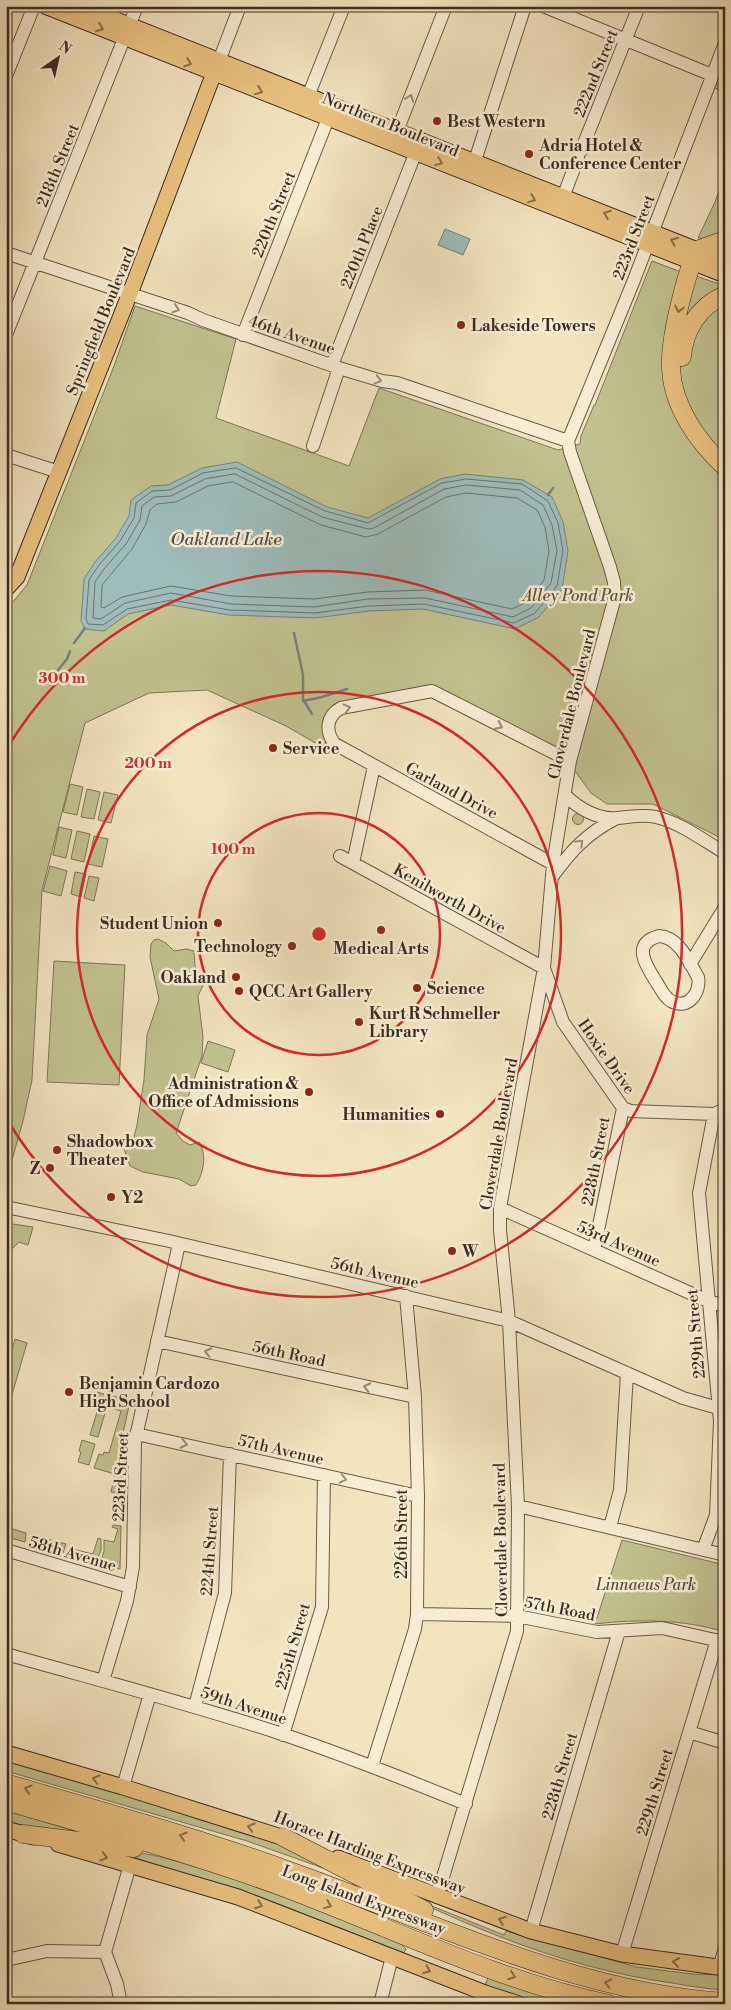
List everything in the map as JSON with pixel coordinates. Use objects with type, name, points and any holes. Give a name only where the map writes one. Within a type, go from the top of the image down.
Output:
[{"type":"highway","points":[[725,240],[694,256],[685,282],[672,343],[671,368],[673,386],[691,427],[714,458],[725,467]]},
{"type":"highway","points":[[725,295],[709,303],[691,324],[686,335],[681,365],[691,404],[706,431],[725,453]]},
{"type":"highway","name":"Long Island Expressway","points":[[6,1783],[239,1853],[509,1953],[569,1973],[637,1990],[676,1997],[725,2002]]},
{"type":"highway","name":"Long Island Expressway","points":[[6,1801],[233,1870],[288,1889],[521,1980],[602,2003]]},
{"type":"highway","points":[[23,1834],[152,1851],[196,1863],[233,1870]]},
{"type":"highway","points":[[283,1837],[509,1953]]},
{"type":"main road","name":"Northern Boulevard","points":[[45,6],[127,32],[650,238],[694,256],[725,275]]},
{"type":"main road","name":"Northern Boulevard","points":[[80,6],[127,32]]},
{"type":"main road","name":"Springfield Boulevard","points":[[6,589],[59,472],[130,294],[216,67]]},
{"type":"main road","name":"Northern Boulevard","points":[[694,256],[725,261]]},
{"type":"main road","name":"Horace Harding Expressway","points":[[6,1753],[283,1837],[437,1897],[531,1931],[622,1954],[722,1968]]},
{"type":"main road","points":[[6,1829],[238,1897],[392,1956],[484,1999],[519,2004]]},
{"type":"street","points":[[6,76],[34,6]]},
{"type":"street","name":"218th Street","points":[[6,335],[137,6]]},
{"type":"street","points":[[216,67],[240,6]]},
{"type":"street","points":[[306,102],[344,6]]},
{"type":"street","points":[[395,138],[446,6]]},
{"type":"street","points":[[473,168],[525,6]]},
{"type":"street","points":[[543,6],[712,75]]},
{"type":"street","name":"222nd Street","points":[[561,203],[639,6]]},
{"type":"street","name":"223rd Street","points":[[568,441],[650,238],[725,43]]},
{"type":"street","name":"220th Street","points":[[243,335],[330,112]]},
{"type":"street","name":"220th Place","points":[[313,446],[335,366],[418,147]]},
{"type":"street","name":"46th Avenue","points":[[6,253],[188,313],[243,335],[335,366],[397,384],[568,441]]},
{"type":"street","name":"Cloverdale Boulevard","points":[[437,1897],[517,1630],[518,1506],[500,1208],[544,968],[553,864],[570,761],[614,604],[616,589],[568,441]]},
{"type":"street","points":[[6,454],[59,472]]},
{"type":"street","name":"Garland Drive","points":[[553,864],[335,744],[328,733],[328,724],[337,710],[432,691],[570,761]]},
{"type":"street","points":[[353,863],[374,766]]},
{"type":"street","points":[[565,795],[573,803],[599,817],[653,817],[668,821],[725,853]]},
{"type":"street","points":[[552,877],[570,852],[587,836],[616,818]]},
{"type":"street","name":"Kenilworth Drive","points":[[340,856],[544,968]]},
{"type":"street","points":[[690,964],[725,907]]},
{"type":"street","points":[[654,938],[670,938],[677,943],[690,964],[699,983],[697,994],[686,1003],[674,1003],[666,997],[644,962],[644,949],[649,941],[654,938]]},
{"type":"street","name":"Hoxie Drive","points":[[544,968],[563,1022],[623,1108],[631,1111],[719,1112]]},
{"type":"street","name":"Hoxie Drive","points":[[536,1015],[546,1011],[558,1011]]},
{"type":"street","name":"228th Street","points":[[594,1250],[623,1108]]},
{"type":"street","name":"229th Street","points":[[703,1550],[716,1515],[722,1409],[708,1301],[699,1193],[719,1112]]},
{"type":"street","name":"56th Avenue","points":[[6,1207],[179,1244],[508,1321],[683,1398],[722,1409]]},
{"type":"street","name":"53rd Avenue","points":[[500,1208],[708,1301],[725,1306]]},
{"type":"street","name":"223rd Street","points":[[103,1681],[130,1587],[133,1567],[136,1434],[179,1244]]},
{"type":"street","name":"226th Street","points":[[372,1766],[415,1629],[417,1614],[418,1496],[414,1397],[406,1296]]},
{"type":"street","name":"56th Road","points":[[157,1340],[414,1397]]},
{"type":"street","points":[[610,1527],[620,1490],[627,1374]]},
{"type":"street","name":"57th Avenue","points":[[136,1434],[418,1496]]},
{"type":"street","name":"224th Street","points":[[195,1706],[225,1593],[230,1454]]},
{"type":"street","name":"225th Street","points":[[283,1735],[322,1606],[324,1475]]},
{"type":"street","points":[[518,1506],[725,1554]]},
{"type":"street","name":"58th Avenue","points":[[6,1550],[130,1587]]},
{"type":"street","name":"57th Road","points":[[417,1614],[517,1616],[597,1632],[662,1628],[721,1642]]},
{"type":"street","name":"228th Street","points":[[531,1931],[619,1631]]},
{"type":"street","name":"229th Street","points":[[622,1954],[688,1732],[721,1642]]},
{"type":"street","name":"59th Avenue","points":[[6,1654],[195,1706],[372,1766],[466,1804]]},
{"type":"street","points":[[123,1787],[150,1694]]},
{"type":"street","points":[[688,1732],[725,1743]]},
{"type":"street","points":[[121,2004],[117,1984],[105,1952],[130,1865]]},
{"type":"street","points":[[722,1968],[725,1948]]},
{"type":"street","points":[[6,1960],[47,1951],[105,1952]]},
{"type":"street","points":[[380,2004],[392,1956]]},
{"type":"green space","points":[[725,65],[725,92],[714,88]]},
{"type":"green space","points":[[725,174],[725,235],[712,239],[698,238],[715,202]]},
{"type":"green space","name":"Alley Pond Park","points":[[652,261],[725,286],[725,840],[653,804],[607,804],[591,793],[559,749],[434,686],[334,704],[328,715],[327,737],[324,748],[286,726],[207,690],[149,693],[85,723],[42,890],[32,1080],[23,1121],[6,1181],[6,610],[27,585],[114,366],[135,306],[236,339],[216,418],[349,466],[379,388],[558,450],[580,444],[581,436]]},
{"type":"green space","points":[[70,784],[83,787],[77,815],[63,812]]},
{"type":"green space","points":[[87,789],[100,792],[94,819],[81,817]]},
{"type":"green space","points":[[104,792],[118,795],[111,823],[98,820]]},
{"type":"green space","points":[[578,813],[584,819],[578,825],[572,819]]},
{"type":"green space","points":[[59,827],[72,830],[66,858],[53,855]]},
{"type":"green space","points":[[77,831],[90,834],[84,862],[71,859]]},
{"type":"green space","points":[[94,836],[108,839],[102,867],[88,864]]},
{"type":"green space","points":[[50,866],[67,871],[61,896],[43,891]]},
{"type":"green space","points":[[75,872],[86,874],[81,897],[71,894]]},
{"type":"green space","points":[[89,876],[99,878],[94,901],[84,898]]},
{"type":"green space","points":[[158,939],[166,943],[174,951],[186,949],[194,951],[195,966],[204,983],[198,996],[203,1037],[202,1056],[176,1133],[183,1141],[190,1145],[199,1142],[203,1152],[201,1174],[196,1185],[191,1186],[179,1179],[143,1172],[130,1166],[124,1149],[134,1137],[137,1125],[144,1080],[147,1035],[159,999],[150,957],[151,944],[154,940]]},
{"type":"green space","points":[[54,961],[125,965],[119,1085],[47,1082]]},
{"type":"green space","points":[[208,1041],[235,1050],[228,1072],[201,1063]]},
{"type":"green space","points":[[6,1223],[33,1227],[28,1245],[19,1242],[9,1252],[6,1252]]},
{"type":"green space","points":[[15,1339],[27,1343],[9,1405],[6,1405],[6,1370]]},
{"type":"green space","points":[[97,1392],[110,1396],[98,1437],[90,1435],[101,1399],[96,1397]]},
{"type":"green space","points":[[113,1396],[130,1401],[122,1438],[121,1494],[111,1492],[115,1474],[94,1468],[99,1454],[109,1453],[121,1411],[111,1408]]},
{"type":"green space","points":[[82,1440],[95,1444],[89,1465],[78,1462]]},
{"type":"green space","points":[[113,1525],[121,1526],[120,1569],[100,1564],[104,1551],[104,1540],[114,1542],[118,1529],[112,1527]]},
{"type":"green space","points":[[6,1527],[26,1533],[25,1542],[6,1537]]},
{"type":"green space","points":[[35,1536],[66,1544],[63,1553],[32,1544]]},
{"type":"green space","points":[[98,1538],[101,1539],[101,1550],[96,1563],[70,1555],[72,1549],[93,1554]]},
{"type":"green space","name":"Linnaeus Park","points":[[622,1540],[725,1565],[725,1632],[677,1622],[628,1621],[595,1624]]},
{"type":"green space","points":[[6,1759],[266,1835],[323,1868],[247,1841],[6,1771]]},
{"type":"green space","points":[[6,1811],[103,1839],[41,1831],[6,1821]]},
{"type":"green space","points":[[117,1850],[164,1858],[257,1887],[398,1941],[406,1949],[403,1954],[273,1903],[158,1866]]},
{"type":"green space","points":[[340,1863],[424,1897],[422,1902],[504,1935],[506,1931],[637,1967],[693,1974],[725,1975],[725,1990],[627,1975],[584,1965],[542,1952],[420,1903]]},
{"type":"green space","points":[[488,1978],[576,2004],[541,2004],[485,1985]]},
{"type":"water","points":[[445,229],[470,239],[463,255],[438,245]]},
{"type":"water","name":"Oakland Lake","points":[[237,462],[327,507],[368,518],[440,479],[465,474],[523,480],[552,497],[563,522],[568,551],[562,589],[539,617],[515,629],[423,609],[369,611],[315,618],[229,615],[171,605],[128,614],[104,631],[85,629],[81,621],[84,579],[95,562],[116,538],[129,516],[131,500],[151,486],[168,485],[202,468]]},
{"type":"waterway","points":[[548,495],[553,488]]},
{"type":"waterway","points":[[74,643],[85,628]]},
{"type":"waterway","points":[[294,633],[303,675],[303,701],[347,689]]},
{"type":"waterway","points":[[54,675],[67,659],[70,651]]},
{"type":"waterway","points":[[304,701],[312,714]]},
{"type":"place","name":"Best Western","points":[[437,121]]},
{"type":"place","name":"Adria Hotel & Conference Center","points":[[529,154]]},
{"type":"place","name":"Lakeside Towers","points":[[461,325]]},
{"type":"place","name":"Service","points":[[273,748]]},
{"type":"place","name":"Student Union","points":[[218,923]]},
{"type":"place","name":"Medical Arts","points":[[381,930]]},
{"type":"place","name":"Technology","points":[[292,946]]},
{"type":"place","name":"Oakland","points":[[236,977]]},
{"type":"place","name":"Science","points":[[417,988]]},
{"type":"place","name":"QCC Art Gallery","points":[[239,991]]},
{"type":"place","name":"Kurt R Schmeller Library","points":[[359,1022]]},
{"type":"place","name":"Administration & Office of Admissions","points":[[309,1092]]},
{"type":"place","name":"Humanities","points":[[440,1114]]},
{"type":"place","name":"Shadowbox Theater","points":[[57,1150]]},
{"type":"place","name":"Z","points":[[50,1168]]},
{"type":"place","name":"Y2","points":[[111,1197]]},
{"type":"place","name":"W","points":[[452,1251]]},
{"type":"place","name":"Benjamin Cardozo High School","points":[[69,1392]]}]
